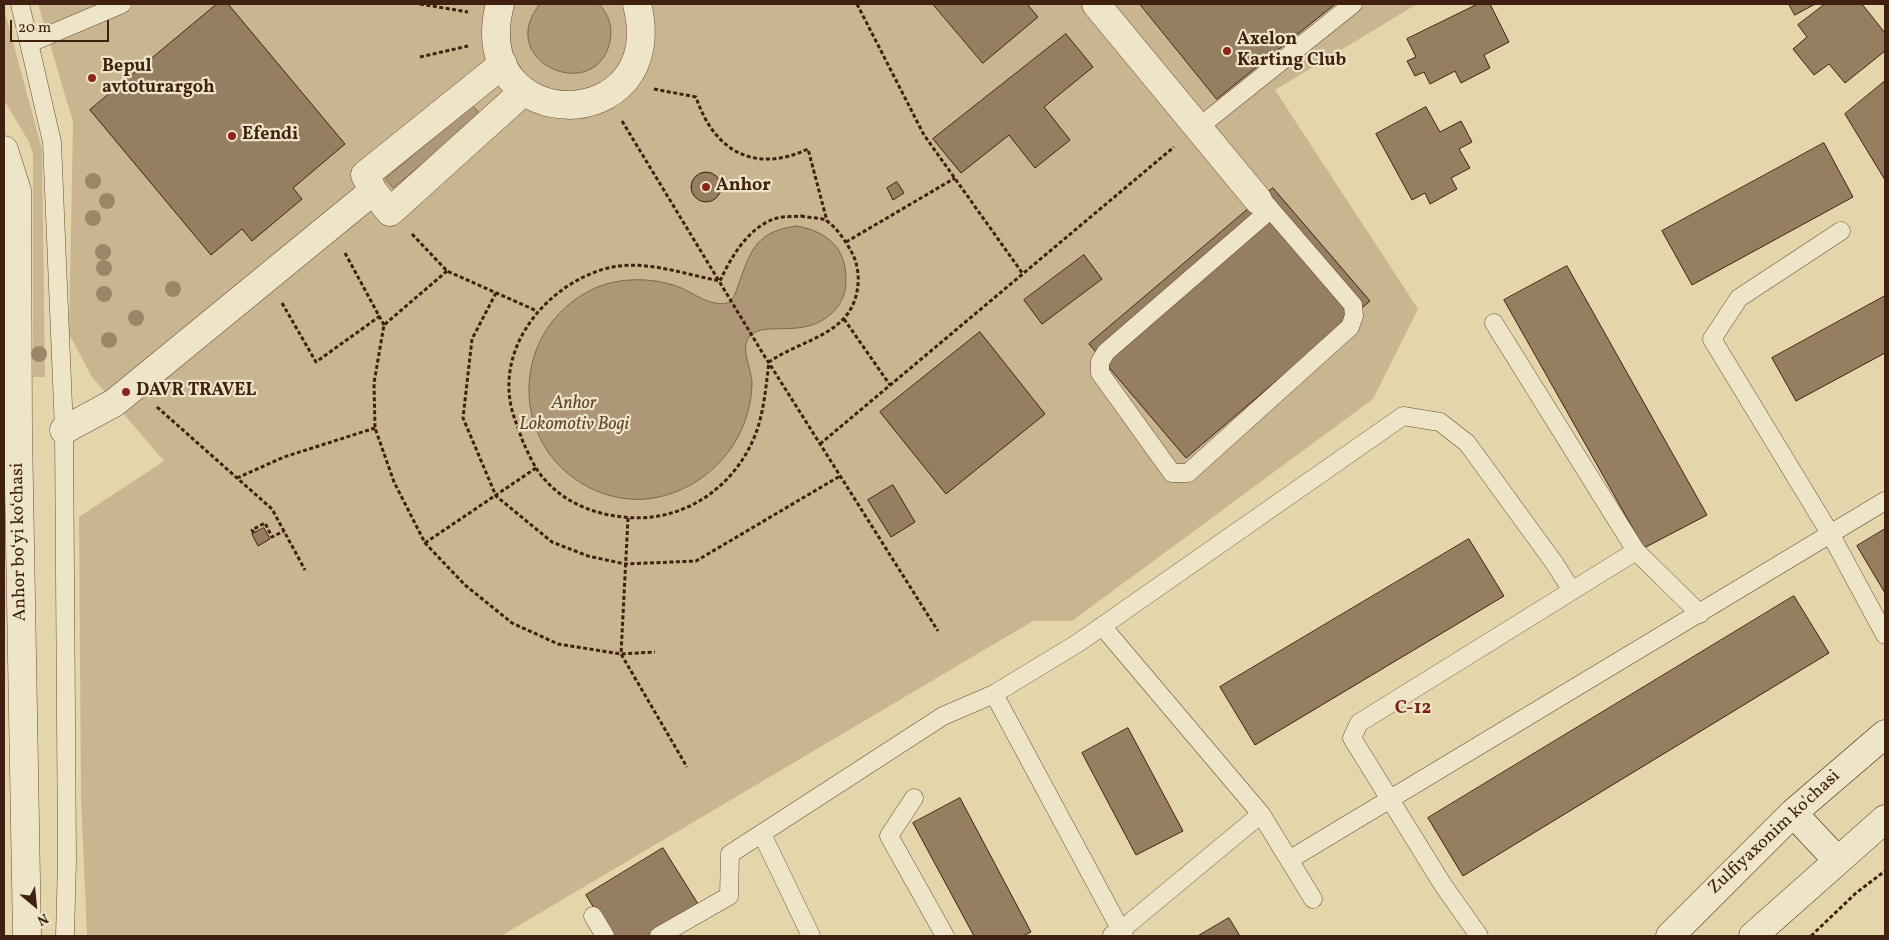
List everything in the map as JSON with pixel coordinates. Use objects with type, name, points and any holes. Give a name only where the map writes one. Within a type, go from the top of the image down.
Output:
[{"type":"street","points":[[499,31],[507,74],[524,91],[546,103],[570,106],[594,102],[614,89],[631,72],[640,49],[642,25],[637,4]]},
{"type":"street","points":[[1096,4],[1201,126],[1264,205]]},
{"type":"street","points":[[382,202],[365,175],[499,31]]},
{"type":"street","points":[[64,430],[114,403],[330,226],[382,202],[524,91]]},
{"type":"street","name":"Anhor boʻyi koʻchasi","points":[[4,150],[10,185],[18,432],[27,936]]},
{"type":"street","name":"Zulfiyaxonim ko'chasi","points":[[1670,936],[1793,813],[1885,734]]},
{"type":"street","points":[[1793,813],[1837,860]]},
{"type":"street","points":[[1753,936],[1885,819]]},
{"type":"lane","points":[[20,4],[52,142],[64,430],[67,861],[65,936]]},
{"type":"lane","points":[[30,43],[92,10],[122,4]]},
{"type":"lane","points":[[1201,126],[1353,4]]},
{"type":"lane","points":[[1264,205],[1353,305],[1354,316],[1350,327],[1188,473],[1172,473],[1100,373],[1100,362],[1106,352],[1264,205]]},
{"type":"lane","points":[[1841,231],[1739,298],[1712,339],[1831,535],[1885,635]]},
{"type":"lane","points":[[1494,323],[1636,550],[1700,614]]},
{"type":"lane","points":[[658,936],[729,896],[730,854],[943,716],[994,694],[1102,626],[1403,416],[1440,422],[1467,443],[1555,564],[1572,591]]},
{"type":"lane","points":[[1288,860],[1700,614],[1885,501]]},
{"type":"lane","points":[[1479,936],[1443,885],[1388,800],[1352,738],[1359,723],[1636,550]]},
{"type":"lane","points":[[1102,626],[1261,814],[1313,899]]},
{"type":"lane","points":[[994,694],[1118,934],[1261,814]]},
{"type":"lane","points":[[914,798],[890,836],[945,936]]},
{"type":"lane","points":[[762,834],[811,936]]},
{"type":"lane","points":[[593,916],[605,936]]},
{"type":"path","points":[[420,4],[499,31]]},
{"type":"path","points":[[856,4],[924,135],[1023,274]]},
{"type":"path","points":[[420,57],[499,31]]},
{"type":"path","points":[[614,89],[696,97],[706,124],[719,140],[752,159],[771,160],[790,157],[808,149],[827,221],[846,242],[853,255],[859,276],[857,300],[844,319],[825,334],[785,350],[769,362],[762,409],[748,452],[736,469],[704,500],[665,516],[642,519],[628,518],[599,514],[580,506],[546,482],[536,468],[516,425],[509,385],[516,346],[537,311],[568,284],[605,269],[646,265],[720,282]]},
{"type":"path","points":[[614,89],[720,282],[938,631]]},
{"type":"path","points":[[820,444],[1201,126]]},
{"type":"path","points":[[846,242],[954,178]]},
{"type":"path","points":[[382,202],[447,271],[537,311]]},
{"type":"path","points":[[720,282],[730,259],[742,245],[755,231],[777,218],[801,216],[827,221]]},
{"type":"path","points":[[330,226],[384,325],[374,383],[375,428],[394,482],[425,543],[465,585],[512,623],[558,644],[621,654],[655,652]]},
{"type":"path","points":[[384,325],[447,271]]},
{"type":"path","points":[[268,278],[316,362],[380,316]]},
{"type":"path","points":[[496,293],[472,339],[463,418],[496,496],[552,542],[588,556],[625,564],[696,560],[840,476]]},
{"type":"path","points":[[844,319],[890,385]]},
{"type":"path","points":[[138,383],[163,414],[272,509],[305,570]]},
{"type":"path","points":[[237,478],[284,457],[375,428]]},
{"type":"path","points":[[425,543],[536,468]]},
{"type":"path","points":[[628,518],[621,654],[687,767]]},
{"type":"path","points":[[254,533],[252,530],[265,523],[272,537],[284,531]]},
{"type":"path","points":[[1811,936],[1856,893],[1885,871]]},
{"type":"green space","name":"Anhor Lokomotiv Bogi","points":[[38,4],[1417,4],[1275,90],[1418,309],[1373,399],[1072,621],[1033,621],[501,936],[87,936],[81,797],[79,517],[164,461],[92,377],[69,334],[73,122]]},
{"type":"green space","points":[[4,9],[42,149],[45,377],[33,377],[33,154],[29,142],[4,100]]},
{"type":"shaded area","points":[[540,4],[599,4],[608,17],[611,31],[610,42],[601,61],[586,71],[569,73],[552,68],[538,58],[529,43],[529,25]]},
{"type":"shaded area","points":[[473,106],[481,115],[393,188],[385,179]]},
{"type":"shaded area","points":[[797,226],[820,233],[838,249],[845,269],[845,291],[836,309],[821,321],[798,328],[765,329],[750,336],[747,341],[746,352],[752,383],[750,405],[734,444],[721,461],[706,475],[688,486],[668,494],[647,499],[616,497],[595,490],[562,468],[543,444],[532,416],[529,387],[534,358],[546,331],[566,307],[593,289],[625,280],[658,281],[679,287],[702,299],[721,304],[728,303],[735,294],[752,251],[764,237],[784,228]]},
{"type":"building","points":[[217,4],[228,4],[345,144],[293,188],[302,199],[252,241],[242,229],[211,255],[90,110]]},
{"type":"building","points":[[933,4],[1027,4],[1038,17],[983,63]]},
{"type":"building","name":"Axelon Karting Club","points":[[1140,4],[1335,4],[1217,99]]},
{"type":"building","points":[[1478,4],[1490,4],[1509,42],[1484,55],[1490,68],[1461,83],[1455,71],[1430,84],[1424,72],[1415,76],[1407,61],[1416,57],[1407,39]]},
{"type":"building","points":[[1789,4],[1815,4],[1795,15]]},
{"type":"building","points":[[1825,4],[1862,4],[1885,33],[1885,51],[1845,83],[1829,64],[1814,75],[1793,49],[1807,37],[1798,25]]},
{"type":"building","points":[[1066,34],[1093,67],[1044,107],[1070,140],[1035,168],[1009,135],[961,173],[933,139]]},
{"type":"building","points":[[1885,81],[1885,180],[1845,114]]},
{"type":"building","points":[[1426,107],[1440,132],[1461,121],[1472,142],[1459,149],[1470,168],[1451,178],[1457,189],[1430,204],[1425,193],[1412,200],[1376,134]]},
{"type":"building","points":[[1824,143],[1853,197],[1692,285],[1662,231]]},
{"type":"building","name":"Anhor","points":[[706,172],[712,173],[720,181],[720,193],[712,201],[706,202],[700,201],[692,193],[691,187],[692,181],[700,173]]},
{"type":"building","points":[[897,182],[904,193],[893,200],[887,188]]},
{"type":"building","points":[[1273,188],[1370,301],[1186,458],[1089,344]]},
{"type":"building","points":[[1084,255],[1102,279],[1042,324],[1024,300]]},
{"type":"building","points":[[1567,266],[1707,515],[1644,548],[1504,300]]},
{"type":"building","points":[[1885,296],[1885,353],[1796,401],[1772,358]]},
{"type":"building","points":[[980,332],[1045,414],[946,494],[880,412]]},
{"type":"building","points":[[893,485],[915,522],[891,537],[868,500]]},
{"type":"building","points":[[264,528],[270,539],[258,546],[252,534]]},
{"type":"building","points":[[1885,529],[1885,593],[1857,546]]},
{"type":"building","points":[[1469,539],[1504,596],[1255,745],[1220,687]]},
{"type":"building","points":[[1794,596],[1829,653],[1463,876],[1428,818]]},
{"type":"building","points":[[1128,728],[1183,831],[1136,855],[1082,753]]},
{"type":"building","points":[[960,798],[1031,932],[1023,936],[974,936],[913,823]]},
{"type":"building","points":[[663,848],[700,907],[653,936],[611,936],[586,895]]},
{"type":"building","points":[[1229,918],[1240,936],[1198,936]]},
{"type":"place","name":"Axelon Karting Club","points":[[1227,51]]},
{"type":"place","name":"Bepul avtoturargoh","points":[[92,78]]},
{"type":"place","name":"Efendi","points":[[232,136]]},
{"type":"place","name":"Anhor","points":[[706,187]]},
{"type":"place","name":"DAVR TRAVEL","points":[[126,392]]},
{"type":"district","name":"C-12","points":[[1413,710]]}]
